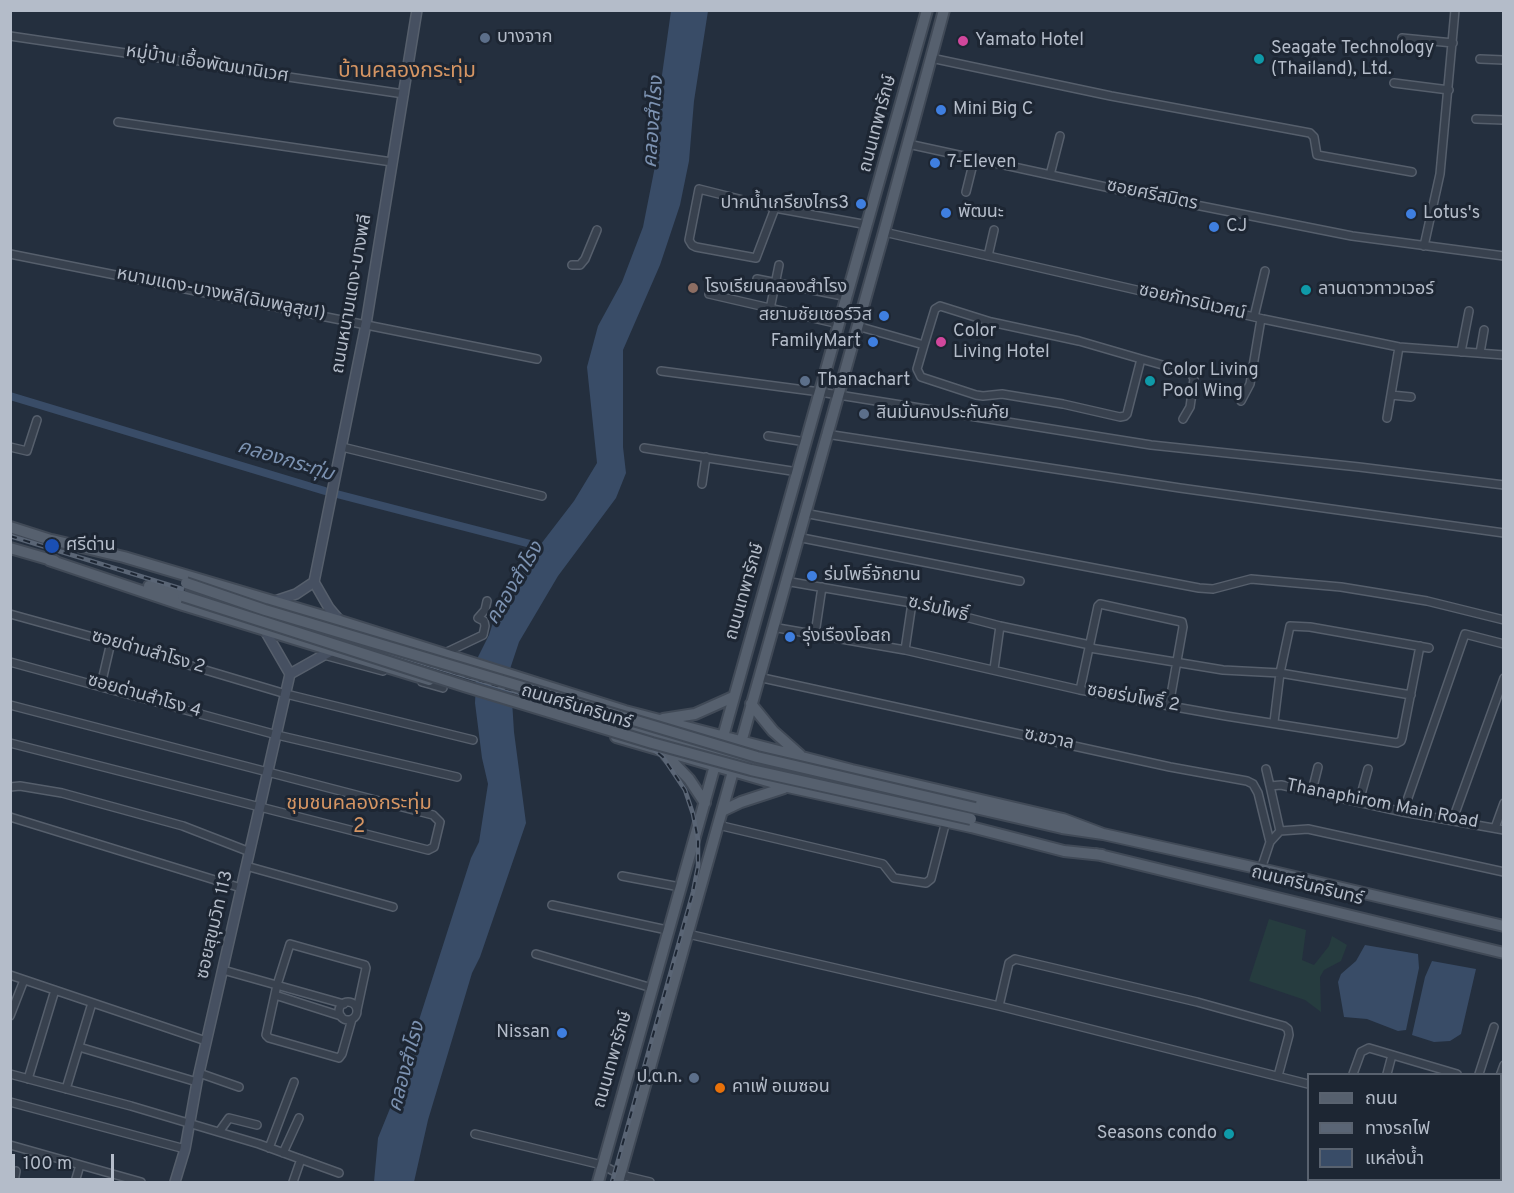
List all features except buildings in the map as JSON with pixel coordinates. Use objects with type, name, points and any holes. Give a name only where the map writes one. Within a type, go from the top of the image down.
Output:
[{"type":"main road","name":"ถนนหนามแดง-บางพลี","points":[[314,582],[366,324],[417,10]]},
{"type":"main road","name":"ถนนเทพารักษ์","points":[[598,1182],[927,10]]},
{"type":"main road","name":"ถนนเทพารักษ์","points":[[619,1178],[944,10]]},
{"type":"main road","name":"ถนนศรีนครินทร์","points":[[10,527],[265,610],[757,757],[1062,828],[1103,834],[1261,869],[1503,926]]},
{"type":"main road","name":"ถนนศรีนครินทร์","points":[[52,540],[124,557],[272,602],[337,617],[376,633],[657,720],[852,770],[1063,819],[1103,834]]},
{"type":"main road","name":"ถนนศรีนครินทร์","points":[[10,548],[264,629],[328,653],[371,662],[714,767],[788,787],[946,821],[1064,851],[1102,855]]},
{"type":"main road","name":"ถนนศรีนครินทร์","points":[[49,560],[183,596],[652,743],[752,770],[971,819],[1102,855],[1503,953]]},
{"type":"main road","points":[[272,602],[296,594],[314,582],[337,617]]},
{"type":"main road","points":[[264,629],[290,674],[328,653]]},
{"type":"main road","name":"ซอยสุขุมวิท 113","points":[[175,1182],[185,1149],[188,1123],[206,1041],[290,674]]},
{"type":"main road","points":[[657,720],[695,714],[733,697]]},
{"type":"main road","points":[[751,704],[773,731],[790,748],[805,758]]},
{"type":"main road","points":[[617,738],[629,737],[634,730],[634,718],[625,711]]},
{"type":"main road","points":[[634,730],[837,783]]},
{"type":"main road","points":[[662,752],[677,765],[705,803]]},
{"type":"main road","points":[[846,800],[839,794],[837,783],[843,773],[852,770]]},
{"type":"main road","points":[[722,811],[741,802],[788,787]]},
{"type":"street","points":[[1424,246],[1440,174],[1455,10]]},
{"type":"street","name":"หมู่บ้าน เอื้อพัฒนานิเวศ","points":[[10,36],[404,94]]},
{"type":"street","points":[[1402,38],[1453,43]]},
{"type":"street","points":[[931,58],[1111,96],[1310,133],[1314,137],[1317,155],[1412,172]]},
{"type":"street","points":[[1480,59],[1503,60]]},
{"type":"street","points":[[1394,83],[1449,90]]},
{"type":"street","points":[[1476,119],[1503,120]]},
{"type":"street","points":[[118,122],[392,162]]},
{"type":"street","points":[[1050,175],[1059,136]]},
{"type":"street","name":"ซอยศรีสมิตร","points":[[908,144],[974,160],[1352,236],[1503,256]]},
{"type":"street","points":[[966,192],[974,160]]},
{"type":"street","points":[[775,208],[758,257],[696,247],[691,243],[689,232],[699,189],[775,208],[868,225]]},
{"type":"street","points":[[572,265],[580,265],[585,260],[597,230]]},
{"type":"street","points":[[988,256],[994,230]]},
{"type":"street","name":"ซอยภัทรนิเวศน์","points":[[884,232],[1257,318],[1399,347],[1503,355]]},
{"type":"street","name":"หนามแดง-บางพลี(ฉิมพลูสุข1)","points":[[10,254],[537,359]]},
{"type":"street","points":[[770,309],[778,265]]},
{"type":"street","points":[[1241,401],[1250,384],[1265,271]]},
{"type":"street","points":[[757,279],[848,297]]},
{"type":"street","points":[[709,294],[840,324]]},
{"type":"street","points":[[1140,359],[1127,414],[1120,417],[1063,404],[1002,394],[976,395],[921,377],[917,369],[935,309],[940,306],[991,322],[1079,342],[1191,373],[1194,379],[1190,407],[1183,419]]},
{"type":"street","points":[[1461,352],[1469,311]]},
{"type":"street","points":[[857,326],[924,345]]},
{"type":"street","points":[[1480,353],[1484,330]]},
{"type":"street","points":[[1387,418],[1399,347]]},
{"type":"street","points":[[661,371],[820,392],[1151,445],[1359,466],[1503,485]]},
{"type":"street","points":[[1391,394],[1411,396]]},
{"type":"street","points":[[10,447],[27,451],[37,420]]},
{"type":"street","points":[[826,434],[1503,534]]},
{"type":"street","points":[[768,436],[806,442]]},
{"type":"street","points":[[342,447],[542,496]]},
{"type":"street","points":[[644,448],[798,472]]},
{"type":"street","points":[[702,484],[706,457]]},
{"type":"street","points":[[804,513],[1199,588],[1213,589],[1251,579],[1294,582],[1401,596],[1503,620]]},
{"type":"street","points":[[797,537],[1020,581]]},
{"type":"street","name":"ซ.ร่มโพธิ์","points":[[785,581],[912,603],[1000,626],[1177,663],[1231,671],[1280,673],[1411,694]]},
{"type":"street","points":[[815,634],[822,588]]},
{"type":"street","points":[[337,617],[448,654],[483,635],[484,621],[478,618],[485,610],[487,601]]},
{"type":"street","points":[[905,650],[912,603]]},
{"type":"street","points":[[1080,690],[1099,605],[1178,620],[1184,624],[1169,705]]},
{"type":"street","name":"ซอยด่านสำโรง 2","points":[[10,614],[286,694],[473,740]]},
{"type":"street","points":[[994,669],[1000,626]]},
{"type":"street","points":[[1274,722],[1288,628],[1292,626],[1310,627],[1429,648]]},
{"type":"street","name":"ซอยร่มโพธิ์ 2","points":[[772,627],[905,650],[1080,690],[1400,742],[1420,646]]},
{"type":"street","points":[[1403,812],[1465,634],[1503,644]]},
{"type":"street","points":[[101,685],[111,642]]},
{"type":"street","points":[[328,653],[443,688]]},
{"type":"street","name":"ซอยด่านสำโรง 4","points":[[10,662],[101,685],[277,735],[458,777]]},
{"type":"street","name":"ซ.ชวาล","points":[[758,677],[1158,764],[1247,781],[1253,784],[1258,793],[1270,842]]},
{"type":"street","points":[[1452,819],[1503,678]]},
{"type":"street","points":[[10,705],[433,815],[440,822],[434,847],[428,850],[10,743]]},
{"type":"street","points":[[1312,791],[1318,767]]},
{"type":"street","points":[[1266,769],[1270,786]]},
{"type":"street","points":[[1359,802],[1368,770]]},
{"type":"street","name":"Thanaphirom Main Road","points":[[1280,831],[1270,786],[1281,785],[1403,812],[1503,830]]},
{"type":"street","points":[[10,787],[20,786],[63,793],[183,826],[250,852]]},
{"type":"street","points":[[1495,828],[1503,803]]},
{"type":"street","points":[[10,817],[242,888]]},
{"type":"street","points":[[718,825],[883,864],[894,878],[926,883],[931,879],[946,821]]},
{"type":"street","points":[[1261,869],[1270,842],[1280,831],[1308,829],[1503,872]]},
{"type":"street","points":[[246,866],[393,907]]},
{"type":"street","points":[[622,876],[680,887]]},
{"type":"street","points":[[552,905],[667,930]]},
{"type":"street","points":[[688,934],[999,1006],[1307,1084]]},
{"type":"street","points":[[290,944],[365,965],[356,1015],[352,1019],[339,1058],[269,1038],[266,1030],[275,995],[290,944]]},
{"type":"street","points":[[536,954],[652,988]]},
{"type":"street","points":[[999,1006],[1010,963],[1016,959],[1197,1002],[1288,1029],[1290,1035],[1278,1076]]},
{"type":"street","points":[[223,970],[344,1004],[351,1003],[357,1010]]},
{"type":"street","points":[[10,975],[206,1041]]},
{"type":"street","points":[[10,1016],[24,980]]},
{"type":"street","points":[[28,1079],[55,990]]},
{"type":"street","points":[[275,995],[341,1016],[347,1020],[352,1019]]},
{"type":"street","points":[[66,1089],[92,1003]]},
{"type":"street","points":[[341,1016],[340,1009],[344,1004]]},
{"type":"street","points":[[1479,1073],[1494,1027]]},
{"type":"street","points":[[79,1047],[198,1078],[239,1086]]},
{"type":"street","points":[[1353,1073],[1364,1049],[1369,1048],[1450,1073]]},
{"type":"street","points":[[1387,1073],[1392,1055]]},
{"type":"street","points":[[1420,1073],[1422,1065]]},
{"type":"street","points":[[10,1074],[219,1132],[339,1173]]},
{"type":"street","points":[[269,1148],[294,1082]]},
{"type":"street","points":[[10,1102],[185,1149]]},
{"type":"street","points":[[219,1132],[229,1118],[257,1125]]},
{"type":"street","points":[[283,1153],[299,1118]]},
{"type":"street","points":[[475,1134],[602,1165],[619,1178],[650,1182]]},
{"type":"street","points":[[10,1145],[141,1182]]},
{"type":"street","points":[[293,1182],[301,1159]]},
{"type":"street","points":[[75,1182],[80,1165]]},
{"type":"street","points":[[14,1182],[16,1171]]},
{"type":"green space","points":[[1269,919],[1306,930],[1302,960],[1314,965],[1329,946],[1332,936],[1347,945],[1341,961],[1324,970],[1320,977],[1321,1012],[1305,1000],[1249,981]]},
{"type":"water","name":"คลองสำโรง","points":[[671,11],[708,11],[694,101],[689,161],[680,205],[660,265],[623,350],[623,447],[626,473],[616,498],[558,576],[519,642],[510,669],[514,732],[526,823],[480,957],[472,973],[428,1120],[414,1182],[374,1182],[378,1138],[393,1101],[471,858],[479,842],[488,784],[482,758],[475,703],[477,659],[489,635],[500,601],[574,501],[597,463],[587,367],[598,326],[622,282],[643,227],[658,151],[662,75]]},
{"type":"water","points":[[1365,945],[1418,954],[1419,968],[1406,1030],[1398,1031],[1367,1019],[1344,1017],[1338,982],[1341,974],[1356,961]]},
{"type":"water","points":[[1432,961],[1476,969],[1461,1034],[1450,1041],[1434,1042],[1412,1035],[1425,977]]},
{"type":"waterway","name":"คลองกระทุ่ม","points":[[10,396],[325,491],[546,548]]},
{"type":"railway","points":[[10,536],[595,716],[635,734],[663,757],[685,790],[693,814],[698,840],[698,866],[693,892],[612,1182]]},
{"type":"place","name":"บางจาก","points":[[485,38]]},
{"type":"place","name":"Yamato Hotel","points":[[963,41]]},
{"type":"place","name":"Seagate Technology (Thailand), Ltd.","points":[[1259,59]]},
{"type":"place","name":"Mini Big C","points":[[941,110]]},
{"type":"place","name":"7-Eleven","points":[[935,163]]},
{"type":"place","name":"ปากน้ำเกรียงไกร3","points":[[861,204]]},
{"type":"place","name":"พัฒนะ","points":[[946,213]]},
{"type":"place","name":"Lotus's","points":[[1411,214]]},
{"type":"place","name":"CJ","points":[[1214,227]]},
{"type":"place","name":"โรงเรียนคลองสำโรง","points":[[693,288]]},
{"type":"place","name":"ลานดาวทาวเวอร์","points":[[1306,290]]},
{"type":"place","name":"สยามชัยเซอร์วิส","points":[[884,316]]},
{"type":"place","name":"FamilyMart","points":[[873,342]]},
{"type":"place","name":"Color Living Hotel","points":[[941,342]]},
{"type":"place","name":"Thanachart","points":[[805,381]]},
{"type":"place","name":"Color Living Pool Wing","points":[[1150,381]]},
{"type":"place","name":"สินมั่นคงประกันภัย","points":[[864,414]]},
{"type":"place","name":"ศรีด่าน","points":[[52,546]]},
{"type":"place","name":"ร่มโพธิ์จักยาน","points":[[812,576]]},
{"type":"place","name":"รุ่งเรืองโอสถ","points":[[790,637]]},
{"type":"place","name":"Nissan","points":[[562,1033]]},
{"type":"place","name":"ป.ต.ท.","points":[[694,1078]]},
{"type":"place","name":"คาเฟ่ อเมซอน","points":[[720,1088]]},
{"type":"place","name":"Seasons condo","points":[[1229,1134]]},
{"type":"district","name":"บ้านคลองกระทุ่ม","points":[[407,73]]},
{"type":"district","name":"ชุมชนคลองกระทุ่ม 2","points":[[359,816]]}]
